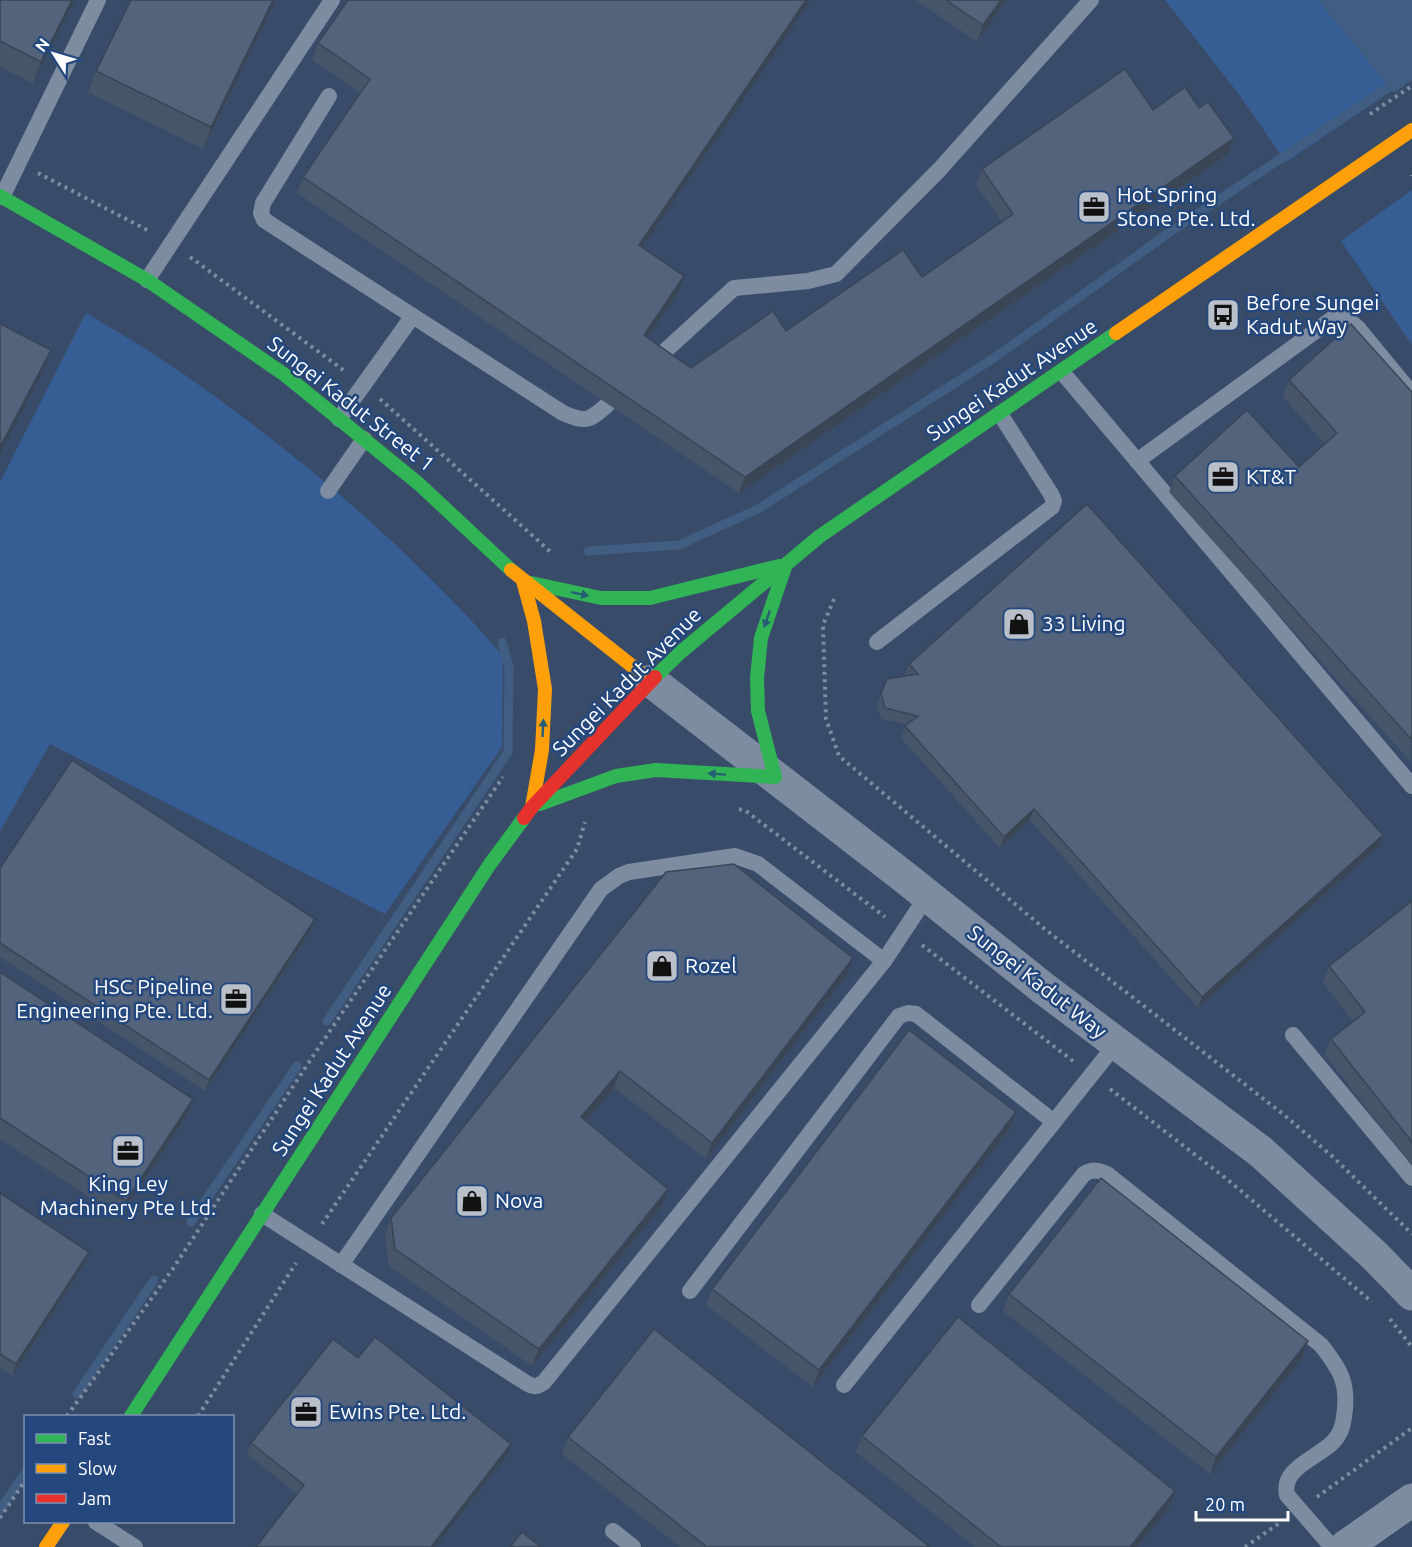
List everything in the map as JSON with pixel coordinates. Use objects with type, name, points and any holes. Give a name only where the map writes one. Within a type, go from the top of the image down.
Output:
[{"type":"street","name":"Sungei Kadut Avenue","points":[[132,1415],[490,864],[532,807],[651,681],[682,651],[820,536],[1412,130]]},
{"type":"street","name":"Sungei Kadut Street 1","points":[[1,196],[147,280],[285,375],[419,484],[523,581],[651,681]]},
{"type":"street","points":[[532,807],[542,750],[545,689],[534,621],[523,581],[601,598],[650,598],[786,564]]},
{"type":"street","points":[[532,807],[616,776],[656,770],[775,777],[758,711],[757,678],[761,638],[786,564]]},
{"type":"street","name":"Sungei Kadut Way","points":[[651,681],[1043,988],[1261,1152],[1374,1255],[1412,1293]]},
{"type":"street","points":[[1345,1547],[1412,1500]]},
{"type":"street","points":[[46,1547],[62,1523]]},
{"type":"lane","points":[[1,196],[98,0]]},
{"type":"lane","points":[[147,280],[332,0]]},
{"type":"lane","points":[[653,362],[734,288],[808,281],[836,274],[939,170],[1091,0]]},
{"type":"lane","points":[[329,96],[263,203],[261,213],[264,220],[563,413],[586,420],[607,405]]},
{"type":"lane","points":[[339,418],[412,316]]},
{"type":"lane","points":[[1137,461],[1332,319],[1340,317],[1350,320],[1358,328],[1412,394]]},
{"type":"lane","points":[[1062,372],[1412,786]]},
{"type":"lane","points":[[877,642],[1052,507],[1054,501],[1051,494],[1000,414]]},
{"type":"lane","points":[[328,491],[364,440]]},
{"type":"lane","points":[[340,1265],[601,889],[619,876],[628,872],[735,856],[746,858],[758,864],[884,961]]},
{"type":"lane","points":[[262,1214],[528,1384],[533,1387],[538,1386],[544,1382],[884,961],[927,896]]},
{"type":"lane","points":[[690,1291],[900,1016],[908,1013],[916,1014],[1054,1122]]},
{"type":"lane","points":[[1293,1035],[1412,1178]]},
{"type":"lane","points":[[844,1385],[1116,1044]]},
{"type":"lane","points":[[979,1305],[1084,1174],[1097,1170],[1107,1174],[1321,1345],[1336,1364],[1348,1396],[1343,1426],[1334,1441],[1291,1473],[1285,1485],[1287,1495],[1332,1547]]},
{"type":"lane","points":[[99,1523],[135,1547]]},
{"type":"lane","points":[[613,1531],[633,1547]]},
{"type":"path","points":[[1370,114],[1412,86]]},
{"type":"path","points":[[834,598],[823,625],[826,719],[839,756],[1046,930],[1283,1114],[1333,1157],[1412,1234]]},
{"type":"path","points":[[68,1415],[172,1270],[319,1047],[506,772]]},
{"type":"path","points":[[735,807],[746,811],[1228,1180],[1374,1304]]},
{"type":"path","points":[[199,1415],[308,1245],[577,849],[585,822],[595,816]]},
{"type":"path","points":[[1384,1312],[1401,1330],[1412,1347]]},
{"type":"path","points":[[1245,1547],[1412,1428]]},
{"type":"path","points":[[0,1518],[24,1482]]},
{"type":"shaded area","points":[[1165,0],[1318,0],[1393,90],[1286,162],[1238,93]]},
{"type":"shaded area","points":[[1318,0],[1412,0],[1412,114]]},
{"type":"shaded area","points":[[1412,190],[1412,345],[1341,241]]},
{"type":"shaded area","points":[[86,313],[142,346],[207,390],[297,459],[425,573],[503,656],[502,747],[385,914],[50,744],[0,831],[0,482]]},
{"type":"pier","points":[[1412,80],[1412,117],[1392,94]]},
{"type":"building","points":[[0,0],[72,0],[41,62],[0,41]]},
{"type":"building","points":[[131,0],[273,0],[211,127],[96,71]]},
{"type":"building","points":[[348,0],[806,0],[639,245],[684,276],[644,335],[691,368],[773,311],[786,331],[903,250],[922,277],[1013,214],[982,169],[1125,69],[1153,110],[1185,87],[1199,108],[1208,102],[1234,138],[745,477],[303,177],[370,79],[318,43]]},
{"type":"building","points":[[946,0],[1001,0],[983,25]]},
{"type":"building","points":[[0,324],[51,350],[0,447]]},
{"type":"building","points":[[1351,324],[1412,392],[1412,740],[1175,476],[1247,410],[1299,467],[1337,433],[1289,380]]},
{"type":"building","points":[[1087,504],[1383,835],[1202,997],[1034,809],[1004,837],[905,726],[918,716],[885,708],[881,693],[887,679],[918,674],[909,664]]},
{"type":"building","points":[[72,760],[315,919],[209,1080],[0,943],[0,868]]},
{"type":"building","points":[[734,864],[853,958],[712,1143],[620,1071],[581,1117],[668,1189],[539,1349],[395,1249],[391,1218],[666,872]]},
{"type":"building","points":[[1412,901],[1412,1142],[1331,1039],[1365,1012],[1329,966]]},
{"type":"building","points":[[0,972],[193,1099],[126,1201],[0,1118]]},
{"type":"building","points":[[909,1030],[1016,1112],[819,1370],[712,1289]]},
{"type":"building","points":[[1101,1178],[1308,1341],[1216,1457],[1009,1294]]},
{"type":"building","points":[[0,1193],[89,1252],[16,1364],[0,1354]]},
{"type":"building","points":[[958,1317],[1175,1491],[1130,1547],[1001,1547],[862,1436]]},
{"type":"building","points":[[654,1329],[930,1547],[707,1547],[568,1437]]},
{"type":"building","points":[[375,1337],[511,1444],[431,1547],[256,1547],[304,1485],[251,1443],[333,1339],[358,1358]]},
{"type":"building","points":[[522,1532],[541,1547],[510,1547]]},
{"type":"waterway","points":[[588,551],[679,545],[758,509],[994,358],[1170,232],[1412,72]]},
{"type":"waterway","points":[[327,1021],[508,752],[509,667],[502,642]]},
{"type":"waterway","points":[[191,1222],[297,1066]]},
{"type":"waterway","points":[[77,1394],[154,1280]]},
{"type":"waterway","points":[[0,1510],[24,1475]]},
{"type":"traffic: fast","points":[[0,196],[147,280],[285,375],[419,484],[511,570]]},
{"type":"traffic: fast","points":[[655,677],[682,651],[820,536],[1116,333]]},
{"type":"traffic: fast","points":[[540,804],[616,776],[656,770],[775,777],[758,711],[757,678],[761,638],[786,564]]},
{"type":"traffic: fast","points":[[531,583],[601,598],[650,598],[779,566]]},
{"type":"traffic: fast","points":[[132,1415],[490,864],[524,818]]},
{"type":"traffic: slow","points":[[1116,333],[1412,130]]},
{"type":"traffic: slow","points":[[511,570],[651,681]]},
{"type":"traffic: slow","points":[[523,581],[534,621],[545,689],[542,750],[532,807]]},
{"type":"traffic: slow","points":[[46,1547],[62,1523]]},
{"type":"traffic: jam","points":[[524,818],[655,677]]},
{"type":"place","name":"Hot Spring Stone Pte. Ltd.","points":[[1094,207]]},
{"type":"place","name":"Before Sungei Kadut Way","points":[[1223,315]]},
{"type":"place","name":"KT&T","points":[[1223,477]]},
{"type":"place","name":"33 Living","points":[[1019,624]]},
{"type":"place","name":"Rozel","points":[[662,966]]},
{"type":"place","name":"HSC Pipeline Engineering Pte. Ltd.","points":[[236,999]]},
{"type":"place","name":"King Ley Machinery Pte Ltd.","points":[[128,1151]]},
{"type":"place","name":"Nova","points":[[472,1201]]},
{"type":"place","name":"Ewins Pte. Ltd.","points":[[306,1412]]}]
